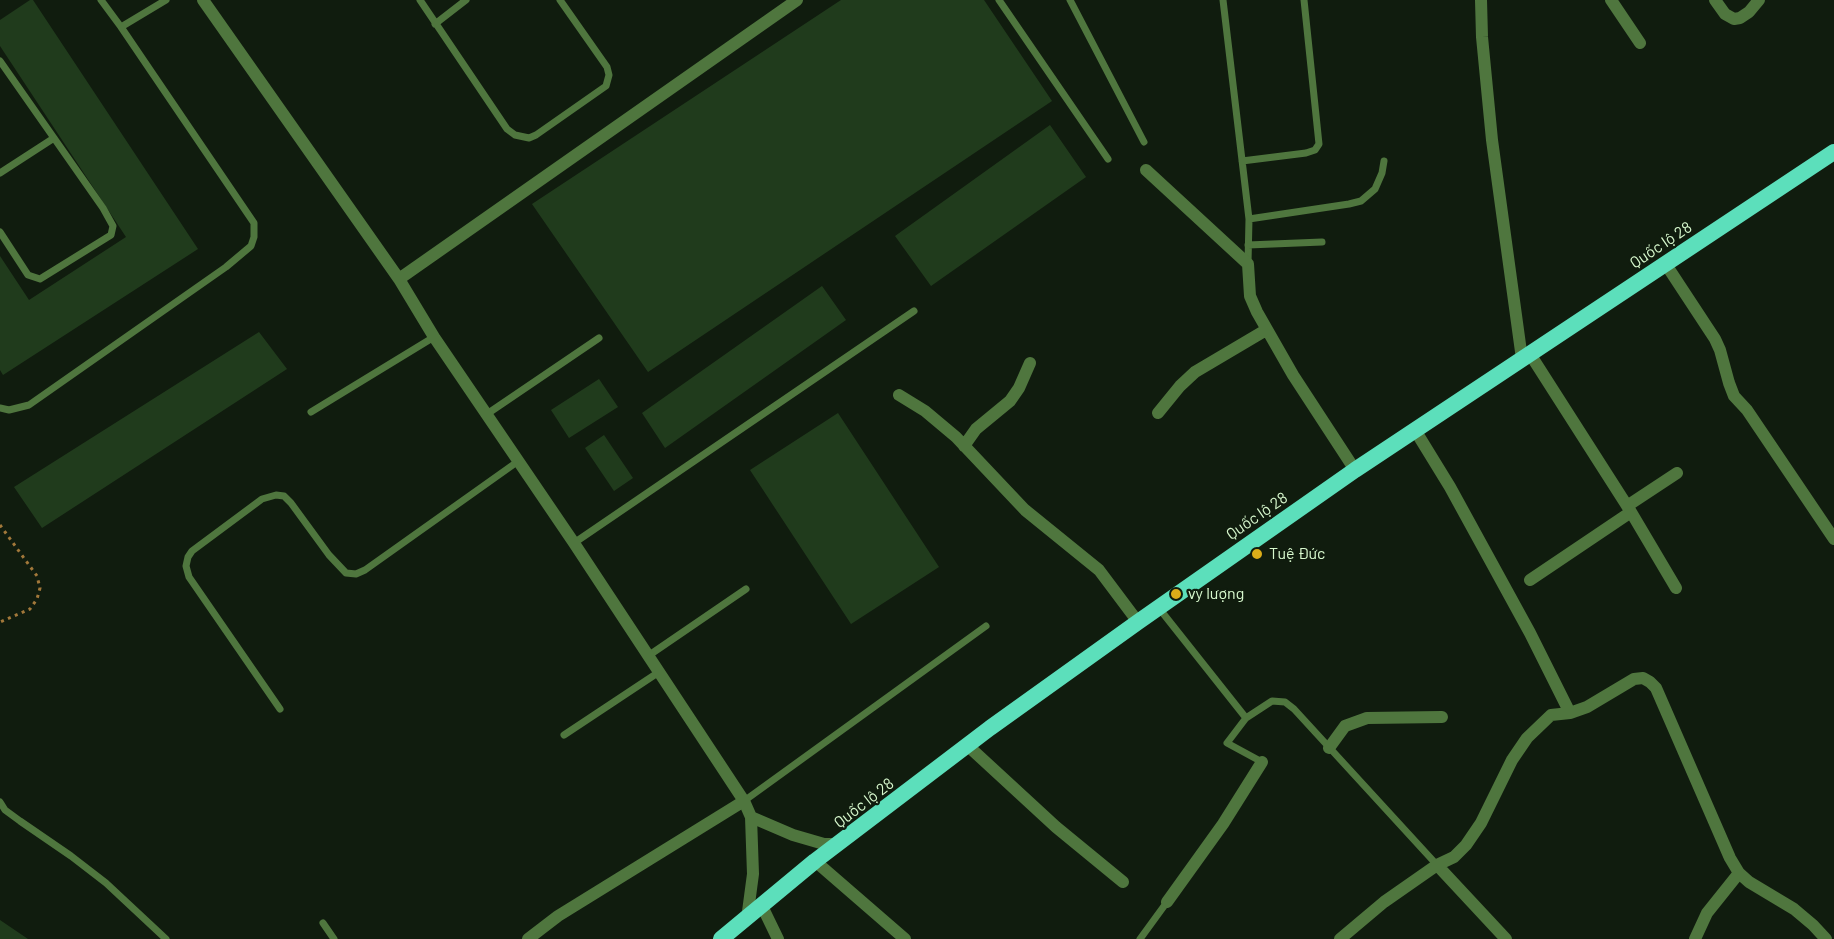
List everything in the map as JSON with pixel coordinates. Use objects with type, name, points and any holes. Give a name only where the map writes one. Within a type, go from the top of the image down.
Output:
[{"type":"highway","name":"Quốc lộ 28","points":[[721,939],[815,861],[1158,607],[1355,470],[1834,152]]},
{"type":"street","points":[[203,0],[399,279],[434,337],[574,543],[744,801],[751,817],[753,874],[747,919]]},
{"type":"street","points":[[399,279],[797,0]]},
{"type":"street","points":[[1481,0],[1482,37],[1492,140],[1526,357],[1629,509],[1676,588]]},
{"type":"street","points":[[1611,0],[1640,43]]},
{"type":"street","points":[[1715,0],[1725,14],[1734,19],[1749,12],[1759,0]]},
{"type":"street","points":[[1146,170],[1248,264],[1250,296],[1266,330],[1355,470]]},
{"type":"street","points":[[1665,263],[1706,324],[1717,345],[1734,396],[1747,410],[1834,538]]},
{"type":"street","points":[[1158,413],[1195,372],[1266,330]]},
{"type":"street","points":[[964,446],[976,429],[1010,401],[1019,388],[1030,363]]},
{"type":"street","points":[[899,395],[925,411],[964,446],[1025,510],[1099,570],[1138,622]]},
{"type":"street","points":[[1415,430],[1450,487],[1530,633],[1570,712]]},
{"type":"street","points":[[1530,580],[1677,473]]},
{"type":"street","points":[[1340,939],[1384,902],[1437,865],[1454,857],[1466,845],[1490,806],[1512,760],[1527,738],[1551,715],[1587,707],[1634,679],[1643,678],[1656,688],[1730,858],[1739,873],[1749,882],[1794,909],[1814,925],[1826,939]]},
{"type":"street","points":[[1329,748],[1345,726],[1367,718],[1442,717]]},
{"type":"street","points":[[968,746],[1056,827],[1123,882]]},
{"type":"street","points":[[1167,902],[1223,824],[1262,762]]},
{"type":"street","points":[[528,939],[558,916],[744,801]]},
{"type":"street","points":[[751,817],[793,835],[824,844],[840,844]]},
{"type":"street","points":[[815,861],[905,939]]},
{"type":"street","points":[[1437,865],[1506,939]]},
{"type":"street","points":[[1695,939],[1707,913],[1739,873]]},
{"type":"street","points":[[762,906],[778,939]]},
{"type":"lane","points":[[0,408],[9,410],[29,405],[226,267],[251,246],[254,237],[254,223],[101,0]]},
{"type":"lane","points":[[121,27],[166,0]]},
{"type":"lane","points":[[420,0],[507,129],[515,135],[529,138],[606,86],[609,75],[607,67],[560,0]]},
{"type":"lane","points":[[435,24],[466,0]]},
{"type":"lane","points":[[999,0],[1108,159]]},
{"type":"lane","points":[[1070,0],[1144,142]]},
{"type":"lane","points":[[1223,0],[1249,219],[1248,264]]},
{"type":"lane","points":[[1242,161],[1306,153],[1314,150],[1319,144],[1304,0]]},
{"type":"lane","points":[[0,61],[103,208],[113,226],[111,235],[40,279],[28,275],[0,232]]},
{"type":"lane","points":[[0,173],[54,138]]},
{"type":"lane","points":[[1249,219],[1361,201],[1375,189],[1382,173],[1384,160]]},
{"type":"lane","points":[[1248,245],[1322,242]]},
{"type":"lane","points":[[574,543],[914,311]]},
{"type":"lane","points":[[311,412],[434,337]]},
{"type":"lane","points":[[487,414],[599,338]]},
{"type":"lane","points":[[280,709],[189,577],[186,566],[192,551],[262,499],[276,495],[284,496],[329,555],[346,573],[356,574],[365,570],[517,462]]},
{"type":"lane","points":[[648,656],[746,589]]},
{"type":"lane","points":[[1158,607],[1246,718]]},
{"type":"lane","points":[[744,801],[986,626]]},
{"type":"lane","points":[[564,735],[659,672]]},
{"type":"lane","points":[[1262,762],[1227,743],[1246,718],[1272,701],[1285,702],[1437,865]]},
{"type":"lane","points":[[0,802],[12,815],[106,883],[166,939]]},
{"type":"lane","points":[[1140,939],[1167,902]]},
{"type":"lane","points":[[323,923],[334,939]]},
{"type":"path","points":[[0,525],[38,576],[40,588],[37,599],[30,609],[0,622]]},
{"type":"building","points":[[33,0],[198,249],[3,375],[0,370],[0,256],[29,300],[126,237],[0,46],[0,20]]},
{"type":"building","points":[[841,0],[984,0],[1052,101],[648,372],[532,204]]},
{"type":"building","points":[[1050,125],[1086,177],[931,286],[895,236]]},
{"type":"building","points":[[822,286],[846,320],[665,448],[642,413]]},
{"type":"building","points":[[259,332],[287,369],[42,528],[14,487]]},
{"type":"building","points":[[599,379],[618,407],[569,438],[551,410]]},
{"type":"building","points":[[838,413],[939,567],[851,624],[750,470]]},
{"type":"building","points":[[604,435],[633,478],[614,491],[585,448]]},
{"type":"building","points":[[0,920],[28,939],[0,939]]},
{"type":"place","name":"Tuệ Đức","points":[[1257,554]]},
{"type":"place","name":"vy lượng","points":[[1176,594]]}]
